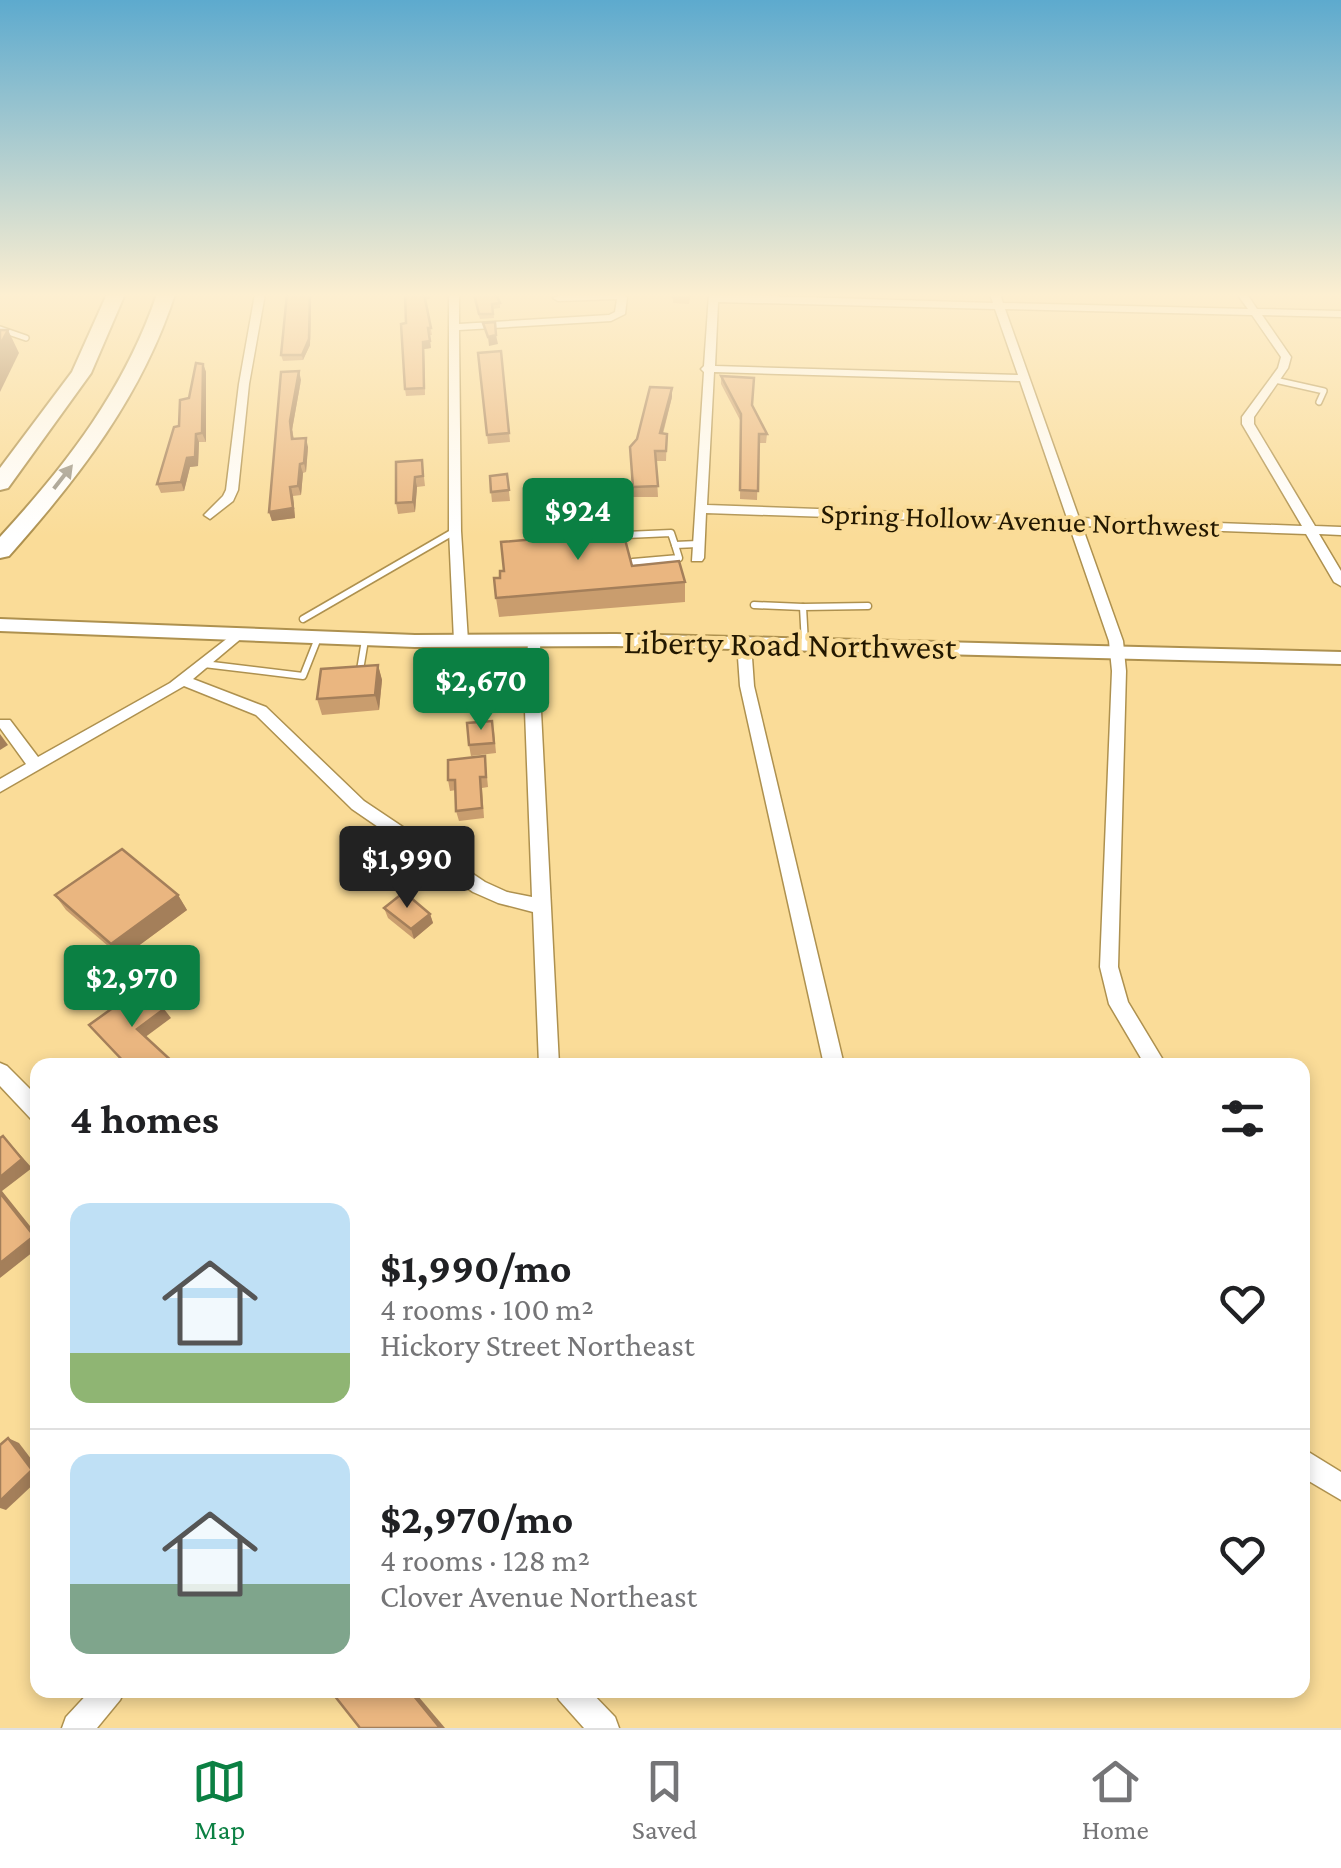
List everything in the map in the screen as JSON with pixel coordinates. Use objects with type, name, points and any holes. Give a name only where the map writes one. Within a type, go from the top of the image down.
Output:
[{"type":"highway","points":[[0,483],[80,375]]},
{"type":"highway","points":[[0,551],[68,472],[130,375]]},
{"type":"street","points":[[210,515],[229,498],[232,490],[246,375]]},
{"type":"street","points":[[454,375],[460,641]]},
{"type":"street","points":[[698,558],[706,375]]},
{"type":"street","points":[[906,375],[1025,378]]},
{"type":"street","points":[[1024,375],[1112,626],[1116,650],[1110,967],[1119,1004],[1152,1058]]},
{"type":"street","points":[[1277,375],[1248,424],[1341,582]]},
{"type":"street","name":"Spring Hollow Avenue Northwest","points":[[700,510],[1341,530]]},
{"type":"street","name":"Liberty Road Northwest","points":[[0,625],[365,640],[805,644],[1341,658]]},
{"type":"street","points":[[0,786],[183,680],[238,634]]},
{"type":"street","points":[[535,640],[533,711],[549,1058]]},
{"type":"street","points":[[744,643],[747,686],[832,1058]]},
{"type":"street","points":[[183,680],[261,712],[358,805],[479,887],[504,898],[544,906]]},
{"type":"street","points":[[6,724],[35,766]]},
{"type":"street","points":[[0,1072],[30,1104]]},
{"type":"street","points":[[1310,1466],[1341,1487]]},
{"type":"street","points":[[76,1728],[103,1698]]},
{"type":"street","points":[[576,1698],[604,1728]]},
{"type":"lane","points":[[1319,402],[1330,378]]},
{"type":"lane","points":[[1274,380],[1324,391]]},
{"type":"lane","points":[[303,619],[456,531]]},
{"type":"lane","points":[[626,535],[671,532],[679,558],[633,562]]},
{"type":"lane","points":[[675,545],[698,544]]},
{"type":"lane","points":[[754,605],[868,606]]},
{"type":"lane","points":[[803,607],[805,644]]},
{"type":"lane","points":[[204,664],[303,676],[318,638]]},
{"type":"lane","points":[[359,677],[365,640]]},
{"type":"building","points":[[194,375],[203,375],[202,433],[196,434],[195,457],[187,458],[181,482],[157,484],[174,427],[179,426],[180,400],[189,398]]},
{"type":"building","points":[[281,375],[298,375],[290,421],[292,439],[306,438],[304,463],[300,464],[298,486],[290,487],[293,508],[269,512]]},
{"type":"building","points":[[404,375],[424,375],[424,388],[405,389]]},
{"type":"building","points":[[480,375],[503,375],[509,433],[487,435]]},
{"type":"building","points":[[721,376],[754,378],[752,405],[767,434],[759,434],[758,491],[740,490],[741,414]]},
{"type":"building","points":[[650,387],[672,388],[660,433],[667,434],[666,451],[655,451],[658,486],[633,487],[630,447],[637,439]]},
{"type":"building","points":[[422,460],[423,476],[415,477],[413,502],[396,503],[396,462]]},
{"type":"building","points":[[507,474],[509,490],[491,492],[490,476]]},
{"type":"building","points":[[617,509],[632,566],[679,561],[685,582],[496,598],[494,578],[500,578],[500,571],[504,571],[501,542],[592,534],[587,512]]},
{"type":"building","points":[[378,665],[375,695],[317,699],[321,669]]},
{"type":"building","points":[[492,721],[494,743],[469,745],[467,723]]},
{"type":"building","points":[[485,756],[486,777],[480,777],[482,808],[456,811],[455,780],[448,780],[448,760]]},
{"type":"building","points":[[122,849],[178,895],[111,944],[55,895]]},
{"type":"building","points":[[404,892],[430,914],[411,929],[384,908]]},
{"type":"building","points":[[142,987],[164,1009],[137,1029],[168,1058],[120,1058],[89,1025]]},
{"type":"building","points":[[3,1136],[22,1159],[0,1177],[0,1138]]},
{"type":"building","points":[[0,1193],[30,1231],[30,1239],[0,1263]]},
{"type":"building","points":[[8,1438],[30,1472],[0,1501],[0,1445]]},
{"type":"building","points":[[336,1698],[416,1698],[440,1728],[360,1728]]}]
